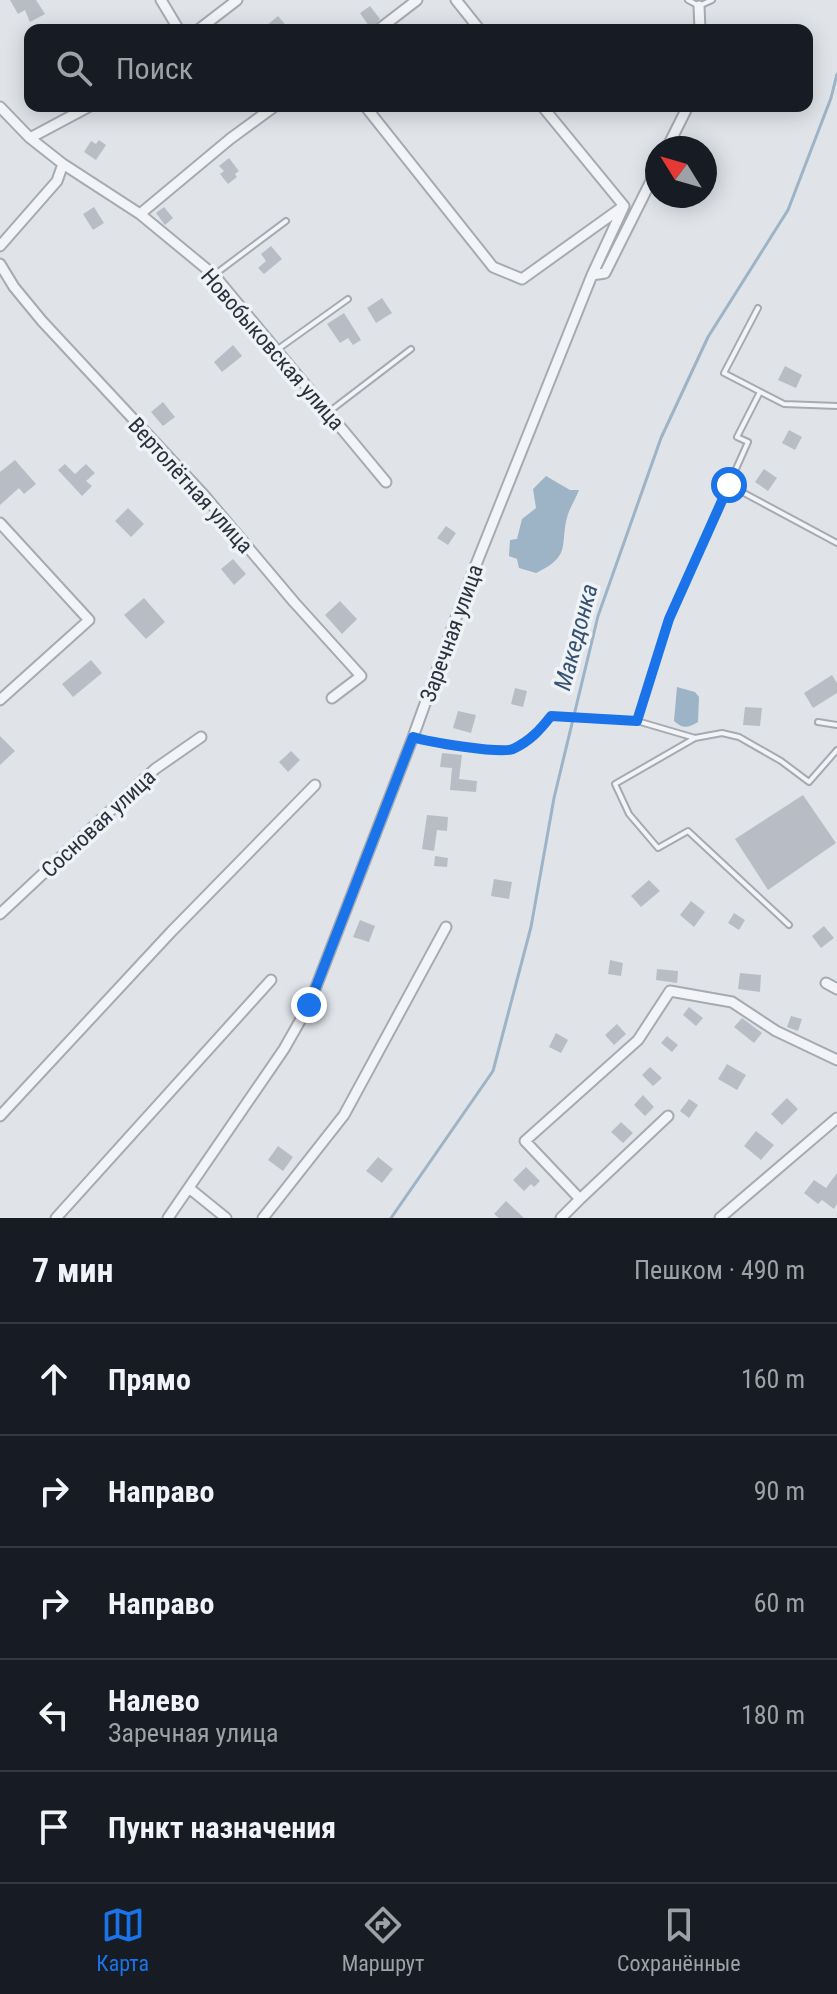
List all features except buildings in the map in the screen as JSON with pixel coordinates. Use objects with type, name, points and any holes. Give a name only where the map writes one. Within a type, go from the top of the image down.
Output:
[{"type":"street","points":[[161,0],[175,24]]},
{"type":"street","points":[[206,24],[237,0]]},
{"type":"street","points":[[386,24],[417,0]]},
{"type":"street","points":[[456,0],[475,24]]},
{"type":"street","points":[[699,6],[700,24]]},
{"type":"street","name":"Новобыковская улица","points":[[0,107],[30,138],[63,164],[140,214],[214,275],[386,482]]},
{"type":"street","points":[[30,138],[79,112]]},
{"type":"street","points":[[140,214],[267,112]]},
{"type":"street","points":[[370,112],[493,267],[522,279],[624,206],[547,112]]},
{"type":"street","points":[[673,136],[685,112]]},
{"type":"street","points":[[1,243],[57,181],[63,164]]},
{"type":"street","points":[[592,275],[605,273],[645,193]]},
{"type":"street","name":"Заречная улица","points":[[168,1218],[284,1049],[309,1005],[413,737],[469,582],[592,275],[624,206]]},
{"type":"street","name":"Вертолётная улица","points":[[0,264],[42,321],[203,494],[361,676],[332,698]]},
{"type":"street","points":[[0,523],[89,620],[0,700]]},
{"type":"street","name":"Сосновая улица","points":[[0,914],[155,769],[201,737]]},
{"type":"street","points":[[0,1116],[171,932],[315,785]]},
{"type":"street","points":[[263,1218],[344,1115],[446,927]]},
{"type":"street","points":[[56,1218],[271,980]]},
{"type":"street","points":[[826,983],[837,989]]},
{"type":"street","points":[[580,1199],[525,1141],[638,1040],[670,991],[732,1002],[776,1031],[837,1060]]},
{"type":"street","points":[[561,1218],[668,1116]]},
{"type":"street","points":[[720,1218],[837,1118]]},
{"type":"street","points":[[189,1188],[226,1218]]},
{"type":"lane","points":[[688,0],[699,6],[712,0]]},
{"type":"lane","points":[[214,275],[286,221]]},
{"type":"lane","points":[[278,349],[348,299]]},
{"type":"lane","points":[[758,308],[724,373],[784,404],[837,406]]},
{"type":"lane","points":[[329,412],[411,349]]},
{"type":"lane","points":[[695,738],[637,721],[669,619],[748,442],[737,437],[760,392]]},
{"type":"lane","points":[[729,485],[837,543]]},
{"type":"lane","points":[[818,722],[837,725]]},
{"type":"lane","points":[[789,925],[688,831],[658,848],[629,814],[615,784],[695,738],[722,733],[739,737],[781,761],[809,782],[837,750]]},
{"type":"path","points":[[413,737],[428,742],[510,751],[536,735],[551,716],[637,721]]},
{"type":"water","points":[[546,476],[570,490],[579,490],[568,514],[560,555],[536,573],[519,568],[517,559],[509,556],[510,540],[517,539],[522,519],[536,508],[533,489]]},
{"type":"water","points":[[677,687],[695,692],[699,697],[698,722],[691,726],[674,721]]},
{"type":"waterway","name":"Македонка","points":[[391,1218],[493,1071],[531,927],[554,798],[598,616],[661,438],[708,337],[788,210],[831,98],[837,74]]},
{"type":"route","points":[[309,1005],[413,737],[428,742],[510,751],[536,735],[551,716],[637,721],[669,619],[729,485]]}]
